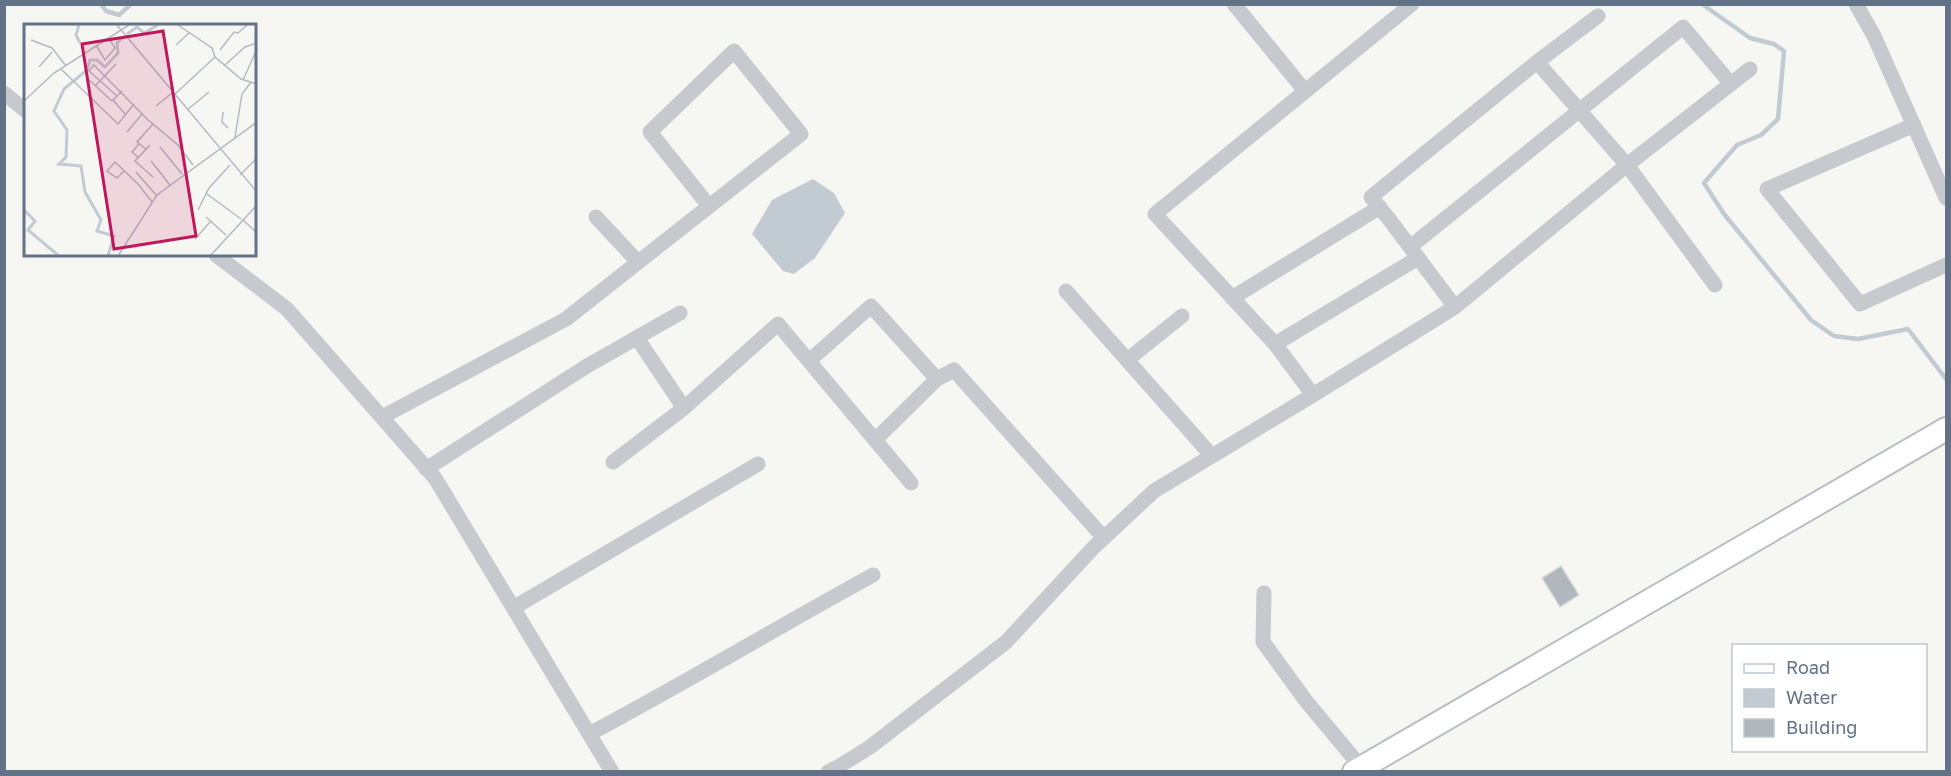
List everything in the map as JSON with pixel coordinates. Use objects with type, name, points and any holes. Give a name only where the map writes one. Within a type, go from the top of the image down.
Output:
[{"type":"main road","points":[[1358,769],[1945,430]]},
{"type":"street","points":[[1234,4],[1305,91]]},
{"type":"street","points":[[1313,395],[1275,344],[1155,214],[1412,4]]},
{"type":"street","points":[[1856,4],[1874,36],[1947,198]]},
{"type":"street","points":[[1455,306],[1371,197],[1537,62],[1598,16]]},
{"type":"street","points":[[1275,344],[1414,252],[1683,27],[1731,84]]},
{"type":"street","points":[[382,417],[566,319],[801,134],[734,51],[650,132],[709,206]]},
{"type":"street","points":[[1537,62],[1627,165],[1715,285]]},
{"type":"street","points":[[828,771],[870,747],[1006,642],[1104,538],[1154,491],[1455,306],[1627,165],[1750,69]]},
{"type":"street","points":[[4,93],[24,109]]},
{"type":"street","points":[[1914,125],[1767,189],[1860,304],[1947,265]]},
{"type":"street","points":[[1232,298],[1380,207]]},
{"type":"street","points":[[596,217],[638,262]]},
{"type":"street","points":[[217,256],[287,309],[435,478],[612,771]]},
{"type":"street","points":[[1066,291],[1212,456]]},
{"type":"street","points":[[808,361],[872,306],[937,379]]},
{"type":"street","points":[[426,469],[587,366],[680,312]]},
{"type":"street","points":[[1127,360],[1182,316]]},
{"type":"street","points":[[613,462],[684,408],[778,324],[911,483]]},
{"type":"street","points":[[637,338],[684,408]]},
{"type":"street","points":[[875,440],[937,379],[954,370],[1104,538]]},
{"type":"street","points":[[513,608],[758,464]]},
{"type":"street","points":[[589,734],[873,575]]},
{"type":"street","points":[[1264,593],[1263,642],[1358,769]]},
{"type":"water","points":[[813,179],[834,193],[845,213],[815,258],[794,274],[783,271],[752,234],[772,200]]},
{"type":"building","points":[[1561,566],[1579,595],[1560,607],[1542,578]]},
{"type":"waterway","points":[[101,4],[106,11],[119,15],[131,4]]},
{"type":"waterway","points":[[1702,4],[1750,38],[1774,44],[1784,51],[1778,119],[1761,135],[1737,145],[1704,183],[1724,214],[1811,320],[1834,336],[1858,339],[1908,329],[1946,379]]}]
